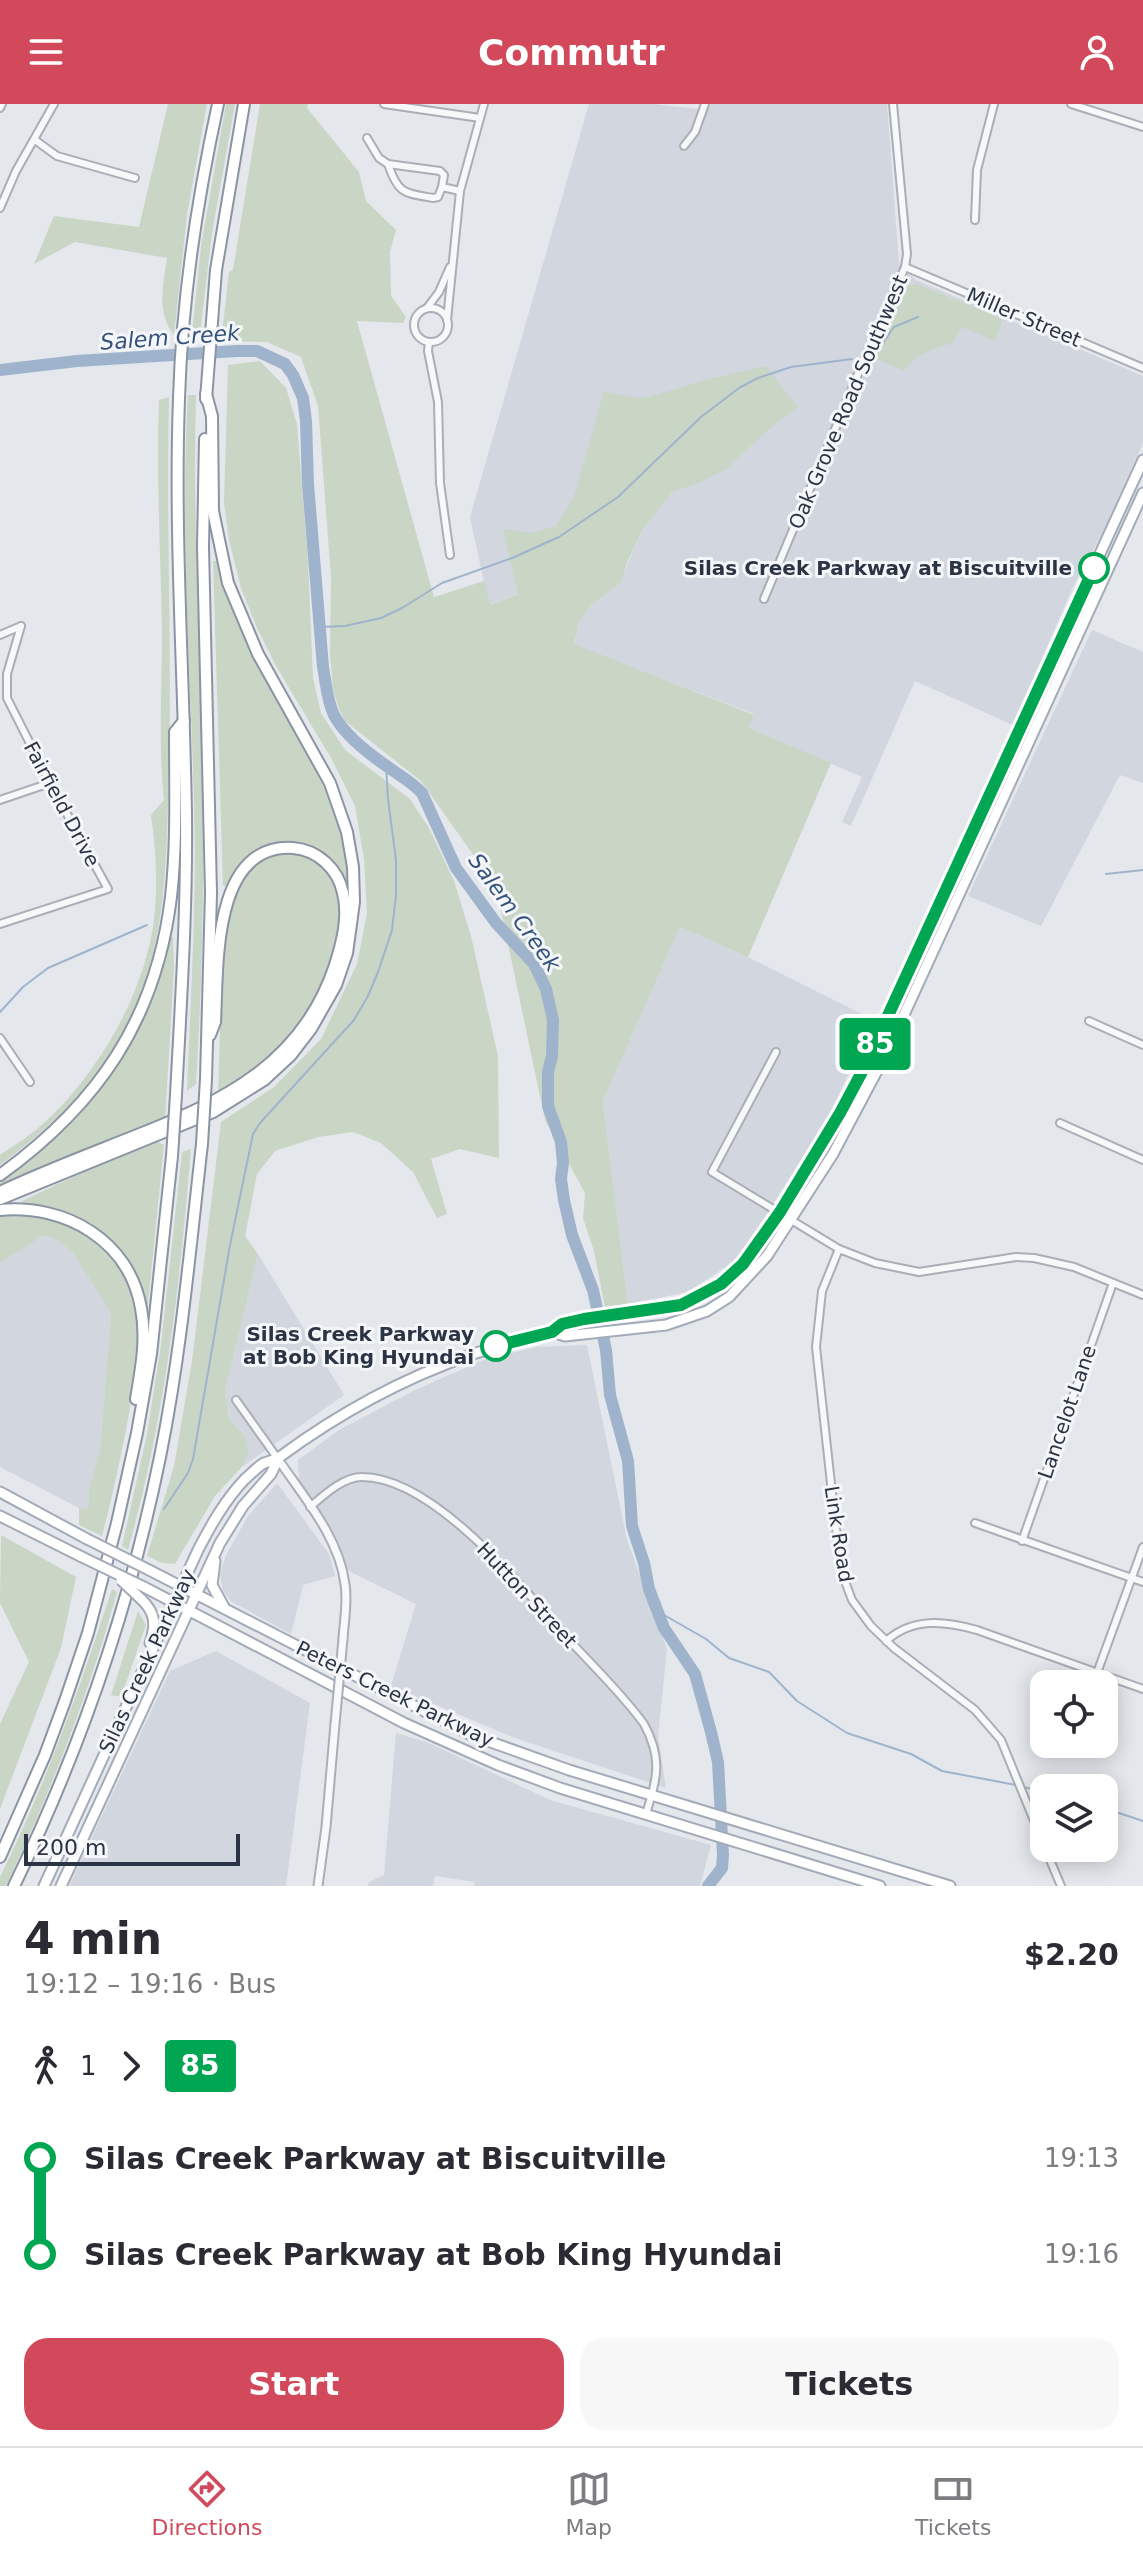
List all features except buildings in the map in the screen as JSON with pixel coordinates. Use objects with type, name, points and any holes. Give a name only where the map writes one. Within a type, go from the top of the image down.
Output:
[{"type":"highway","points":[[0,1857],[45,1755],[88,1633],[137,1433],[151,1354],[172,1156],[185,915],[184,721],[177,511],[179,396],[187,293],[205,165],[218,104]]},
{"type":"highway","points":[[14,1886],[90,1707],[123,1606],[160,1458],[171,1398],[202,1144],[208,1040],[211,850],[203,547],[206,394],[216,270],[244,104]]},
{"type":"highway","points":[[0,1199],[189,1123],[222,1107],[264,1080],[291,1055],[311,1029],[336,985],[347,953],[354,902],[353,867],[347,832],[330,783],[258,654],[228,583],[213,511],[212,416],[206,394]]},
{"type":"highway","points":[[0,1175],[37,1147],[84,1101],[112,1065],[139,1014],[159,959],[169,908],[173,864],[175,732],[184,721]]},
{"type":"highway","points":[[0,1192],[213,1103],[255,1077],[287,1048],[326,988],[343,930],[345,909],[340,881],[330,866],[315,854],[298,849],[274,850],[249,865],[235,882],[220,929],[215,1022],[208,1040]]},
{"type":"highway","points":[[0,1210],[35,1210],[75,1221],[107,1244],[125,1267],[141,1306],[144,1333],[133,1416],[137,1433]]},
{"type":"main road","name":"Silas Creek Parkway","points":[[44,1886],[181,1587],[219,1512],[261,1464],[278,1459],[326,1424],[416,1377],[488,1349],[552,1332],[562,1324],[681,1305],[707,1293],[743,1264],[780,1212],[863,1070],[1143,460]]},
{"type":"main road","name":"Silas Creek Parkway","points":[[552,1332],[565,1336],[666,1325],[707,1311],[746,1282],[767,1256],[833,1154],[876,1074],[1140,510],[1143,493]]},
{"type":"main road","points":[[995,816],[995,803],[1030,727],[1024,720]]},
{"type":"main road","name":"Silas Creek Parkway","points":[[61,1886],[217,1550],[243,1506],[271,1474],[278,1459]]},
{"type":"main road","name":"Peters Creek Parkway","points":[[0,1492],[471,1735],[569,1770],[919,1882],[950,1886]]},
{"type":"main road","name":"Peters Creek Parkway","points":[[0,1516],[144,1587],[404,1723],[498,1765],[560,1788],[880,1886]]},
{"type":"main road","points":[[217,1550],[212,1585],[226,1610]]},
{"type":"main road","points":[[113,1573],[152,1612],[155,1626],[141,1675]]},
{"type":"street","points":[[0,208],[16,171],[54,104]]},
{"type":"street","points":[[384,104],[480,118]]},
{"type":"street","points":[[429,342],[444,336],[460,191],[484,104]]},
{"type":"street","points":[[684,146],[695,132],[705,104]]},
{"type":"street","name":"Oak Grove Road Southwest","points":[[764,599],[905,267],[907,254],[893,104]]},
{"type":"street","points":[[975,220],[977,170],[994,104]]},
{"type":"street","points":[[1071,104],[1143,127]]},
{"type":"street","points":[[367,138],[379,158],[388,164],[440,171],[444,175],[438,197],[403,193],[388,164]]},
{"type":"street","points":[[35,140],[57,156],[135,178]]},
{"type":"street","points":[[442,187],[460,191]]},
{"type":"street","points":[[429,342],[419,336],[414,326],[417,315],[439,292],[452,263]]},
{"type":"street","name":"Miller Street","points":[[905,267],[1143,368]]},
{"type":"street","points":[[427,308],[437,309],[447,320]]},
{"type":"street","points":[[429,342],[438,402],[440,483],[450,555]]},
{"type":"street","name":"Fairfield Drive","points":[[0,635],[21,626],[7,674],[7,698],[108,889],[0,924]]},
{"type":"street","points":[[0,800],[50,783]]},
{"type":"street","points":[[1089,1021],[1143,1045]]},
{"type":"street","points":[[0,1038],[30,1082]]},
{"type":"street","points":[[776,1052],[712,1172],[839,1249],[875,1263],[919,1272],[1016,1257],[1034,1258],[1074,1267],[1143,1295]]},
{"type":"street","points":[[1060,1123],[1143,1160]]},
{"type":"street","name":"Link Road","points":[[839,1249],[822,1291],[816,1347],[842,1572],[852,1600],[871,1626],[990,1725],[1008,1754],[1030,1809]]},
{"type":"street","name":"Lancelot Lane","points":[[1022,1541],[1113,1283]]},
{"type":"street","points":[[236,1400],[326,1530],[345,1579],[343,1639],[318,1886]]},
{"type":"street","name":"Hutton Street","points":[[310,1507],[347,1480],[373,1478],[407,1488],[461,1526],[505,1570],[644,1724],[657,1758],[657,1773],[646,1814]]},
{"type":"street","points":[[975,1523],[1143,1582]]},
{"type":"street","points":[[1098,1670],[1143,1547]]},
{"type":"street","points":[[886,1641],[911,1625],[951,1623],[1088,1670]]},
{"type":"street","points":[[1118,1680],[1143,1689]]},
{"type":"street","name":"Link Road","points":[[1051,1862],[1061,1886]]},
{"type":"shaded area","points":[[589,104],[652,104],[708,110],[711,104],[887,104],[899,264],[916,280],[1143,376],[1143,443],[1105,528],[1073,587],[1013,725],[915,681],[851,826],[842,822],[862,777],[749,728],[754,714],[574,645],[579,622],[591,605],[622,582],[643,529],[652,517],[525,591],[489,605],[470,517]]},
{"type":"shaded area","points":[[1092,630],[1143,652],[1143,783],[1120,775],[1041,926],[968,896]]},
{"type":"shaded area","points":[[680,927],[874,1020],[825,1124],[737,1259],[688,1292],[628,1304],[603,1101]]},
{"type":"shaded area","points":[[47,1236],[73,1253],[111,1313],[100,1450],[86,1509],[0,1467],[0,1263]]},
{"type":"shaded area","points":[[258,1254],[344,1395],[242,1467],[249,1452],[244,1435],[229,1419],[225,1392]]},
{"type":"shaded area","points":[[587,1345],[627,1540],[667,1649],[658,1736],[666,1788],[515,1738],[391,1686],[416,1604],[349,1571],[326,1520],[299,1480],[298,1460],[339,1430],[415,1390],[486,1359],[537,1347]]},
{"type":"shaded area","points":[[277,1483],[329,1554],[335,1576],[303,1585],[291,1634],[232,1602],[223,1591],[220,1574],[226,1555],[248,1516]]},
{"type":"shaded area","points":[[216,1651],[310,1703],[286,1886],[69,1886],[170,1671]]},
{"type":"shaded area","points":[[396,1733],[429,1743],[550,1800],[711,1845],[700,1886],[474,1886],[475,1882],[435,1876],[433,1886],[368,1886],[369,1882],[384,1875]]},
{"type":"green space","points":[[168,104],[207,104],[187,215],[174,335],[163,308],[167,258],[75,242],[34,264],[54,216],[139,227]]},
{"type":"green space","points":[[226,104],[235,104],[212,233],[200,334],[192,334],[201,246]]},
{"type":"green space","points":[[260,104],[308,104],[307,108],[359,172],[366,201],[396,230],[390,252],[391,296],[406,317],[403,323],[357,321],[434,597],[484,581],[490,605],[518,594],[503,529],[532,533],[556,526],[575,494],[604,391],[635,398],[649,397],[766,366],[798,407],[726,469],[672,492],[643,529],[622,582],[591,605],[579,622],[574,644],[754,715],[749,728],[831,763],[748,957],[680,927],[603,1101],[628,1304],[605,1308],[594,1251],[583,1218],[585,1193],[545,1120],[496,887],[421,781],[345,721],[338,706],[330,654],[331,577],[318,406],[301,357],[267,342],[228,341],[222,334],[229,272],[233,270]]},
{"type":"green space","points":[[917,284],[1003,319],[995,341],[962,327],[953,343],[926,352],[904,371],[872,357],[908,285]]},
{"type":"green space","points":[[260,361],[286,388],[297,424],[313,678],[321,713],[345,750],[410,799],[429,828],[454,881],[471,936],[498,1056],[499,1158],[460,1149],[431,1159],[447,1214],[437,1218],[413,1172],[381,1143],[353,1132],[318,1137],[275,1151],[257,1174],[245,1236],[258,1254],[225,1392],[229,1419],[244,1435],[249,1452],[242,1467],[215,1496],[175,1564],[162,1563],[147,1556],[174,1466],[192,1361],[221,1122],[274,1087],[321,1039],[357,964],[367,913],[364,859],[355,806],[257,628],[241,588],[229,540],[224,503],[228,365]]},
{"type":"green space","points":[[188,395],[196,395],[195,503],[203,860],[196,1084],[187,1091],[195,849],[185,508]]},
{"type":"green space","points":[[169,397],[169,773],[163,897],[152,956],[131,1016],[91,1081],[58,1117],[0,1165],[0,1155],[45,1122],[65,1102],[100,1056],[130,1003],[149,947],[156,894],[151,815],[164,800],[159,400]]},
{"type":"green space","points":[[213,561],[218,561],[245,637],[324,783],[344,846],[348,879],[343,880],[297,846],[243,865],[227,886],[223,886]]},
{"type":"green space","points":[[285,853],[303,856],[320,864],[333,876],[337,885],[338,929],[329,967],[314,1004],[295,1033],[259,1067],[218,1095],[223,933],[234,892],[252,867],[269,857]]},
{"type":"green space","points":[[169,937],[173,937],[174,968],[165,1121],[0,1188],[0,1182],[62,1131],[108,1076],[143,1013]]},
{"type":"green space","points":[[158,1142],[164,1145],[148,1304],[143,1303],[125,1260],[59,1212],[24,1205],[22,1201]]},
{"type":"green space","points":[[191,1149],[169,1351],[152,1451],[128,1550],[122,1546],[147,1434],[161,1345],[182,1152]]},
{"type":"green space","points":[[14,1213],[56,1219],[90,1237],[113,1259],[135,1302],[139,1328],[137,1368],[102,1536],[79,1525],[79,1508],[89,1506],[89,1489],[100,1450],[111,1313],[73,1253],[47,1236],[0,1263],[0,1215]]},
{"type":"green space","points":[[1,1535],[76,1577],[61,1648],[0,1809],[0,1724],[29,1662],[0,1603]]},
{"type":"green space","points":[[112,1589],[117,1592],[68,1742],[6,1886],[0,1886],[0,1877],[61,1735]]},
{"type":"green space","points":[[138,1611],[146,1625],[121,1697],[111,1695]]},
{"type":"waterway","points":[[879,349],[894,327],[918,317]]},
{"type":"waterway","name":"Salem Creek","points":[[0,370],[77,361],[257,351],[285,364],[293,375],[303,398],[306,421],[323,667],[332,710],[344,730],[358,744],[422,793],[456,868],[496,923],[534,964],[546,989],[553,1020],[548,1106],[561,1142],[561,1179],[572,1235],[593,1290],[606,1350],[610,1395],[628,1461],[632,1526],[649,1589],[664,1628],[695,1674],[718,1762],[722,1868],[708,1886]]},
{"type":"waterway","points":[[319,627],[345,626],[381,618],[442,583],[559,537],[618,497],[701,417],[739,388],[791,367],[852,359]]},
{"type":"waterway","points":[[164,1509],[188,1473],[193,1459],[230,1245],[253,1134],[354,1020],[368,996],[392,930],[396,860],[386,766]]},
{"type":"waterway","points":[[1106,874],[1143,870]]},
{"type":"waterway","points":[[0,1012],[23,987],[48,968],[147,925]]},
{"type":"waterway","points":[[657,1611],[706,1639],[729,1658],[769,1672],[797,1701],[847,1733],[911,1754],[942,1771],[1016,1785]]},
{"type":"waterway","points":[[1022,1787],[1030,1788]]},
{"type":"waterway","points":[[1118,1813],[1143,1821]]},
{"type":"bus line","name":"85","points":[[496,1346],[552,1332],[562,1324],[584,1319],[681,1305],[721,1284],[743,1264],[780,1212],[863,1070],[1094,568]]},
{"type":"place","name":"Silas Creek Parkway at Biscuitville","points":[[1094,568]]},
{"type":"place","name":"Silas Creek Parkway at Bob King Hyundai","points":[[496,1346]]}]
